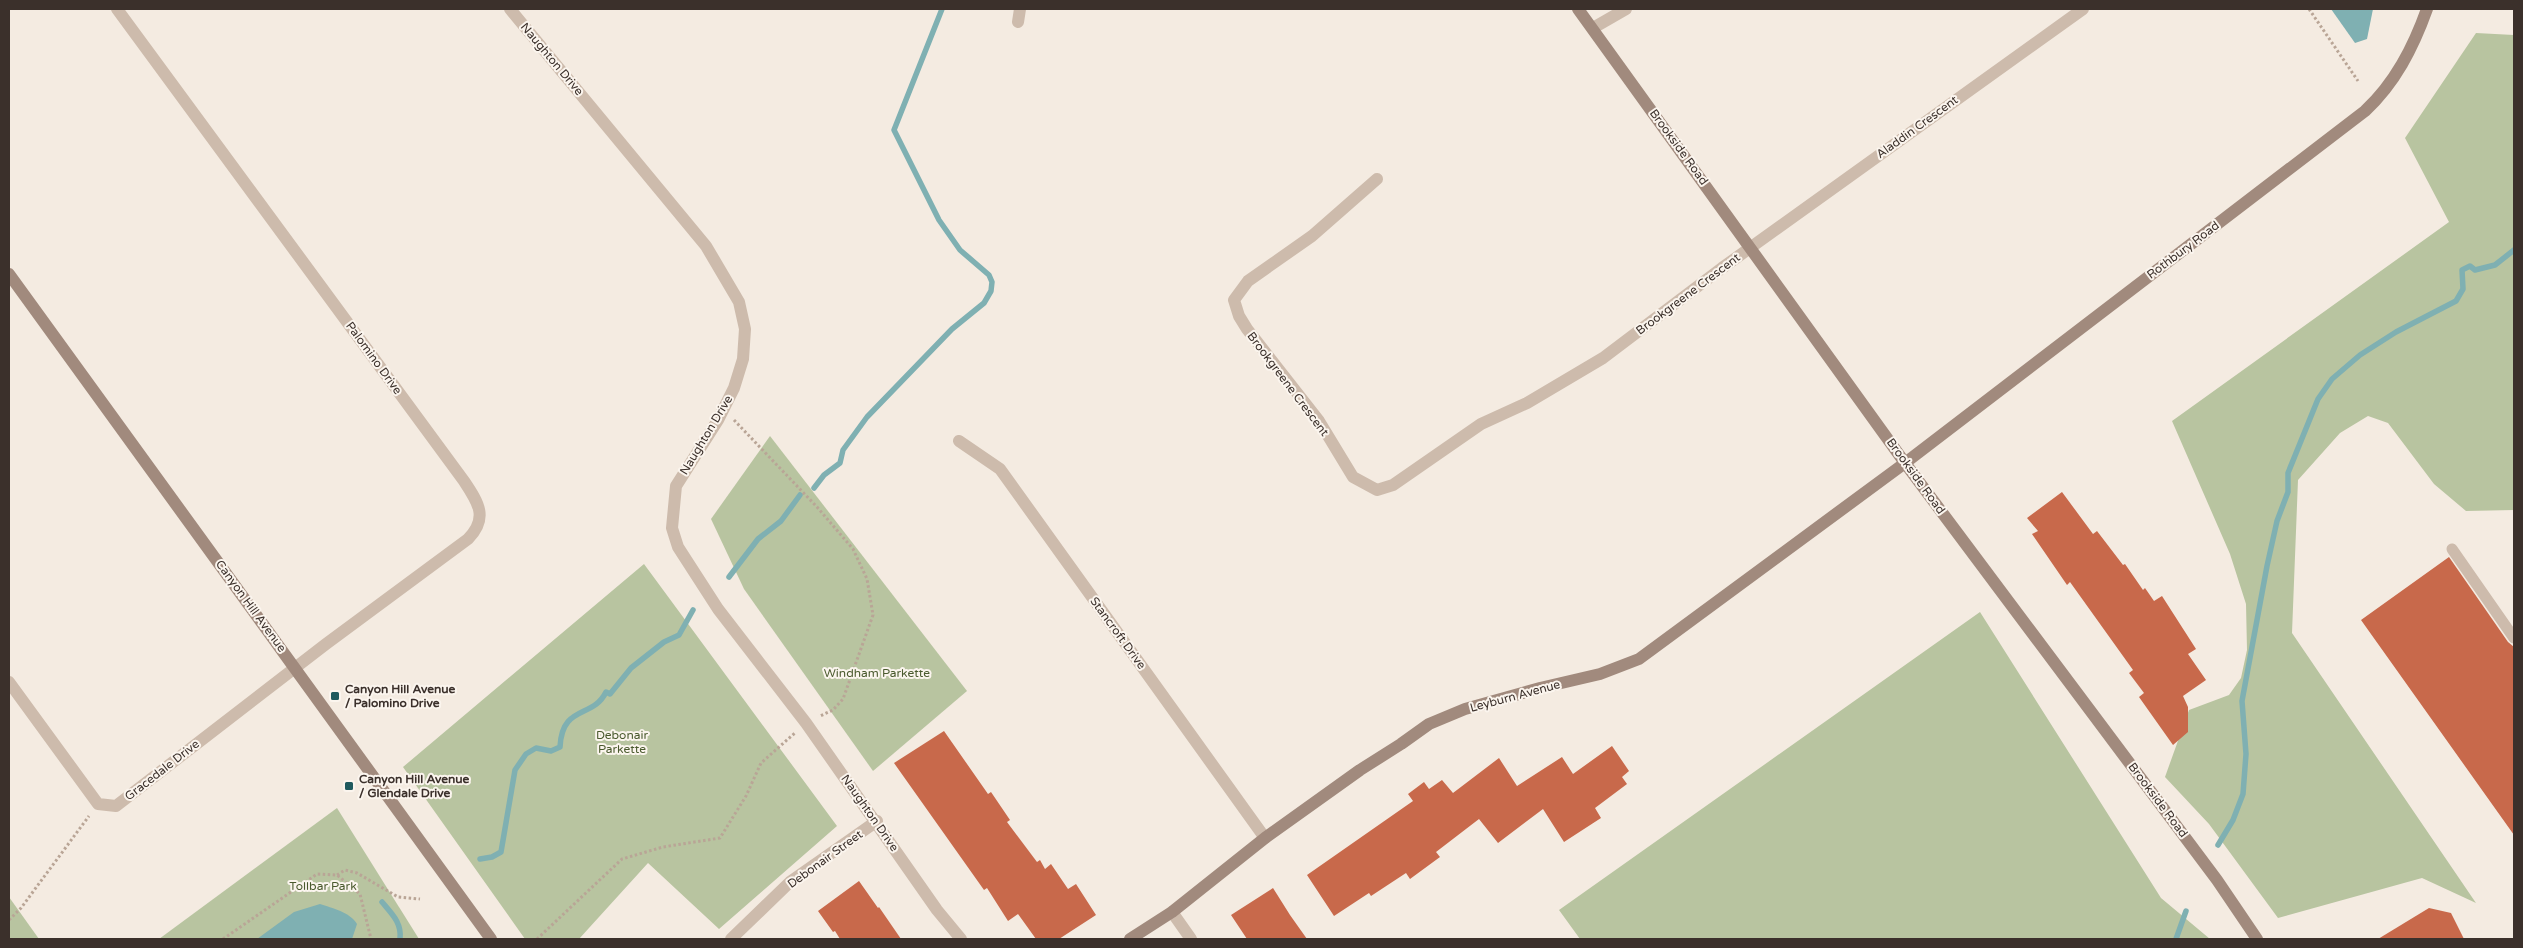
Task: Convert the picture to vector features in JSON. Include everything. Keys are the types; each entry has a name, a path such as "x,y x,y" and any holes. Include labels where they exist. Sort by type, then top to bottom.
{"street":[{"name":"Palomino Drive","path":"117,9 464,482 475,498 480,514 477,530 468,538 295,667"},
{"name":"Naughton Drive","path":"510,9 706,246 739,302 745,329 743,359 734,388 724,409 676,486 672,528 678,547 718,609 806,723 877,821 937,910 961,939"},
{"path":"1018,22 1020,9"},
{"name":"Brookside Road","path":"1578,9 1751,246 1905,463 2217,880 2258,939"},
{"path":"1592,28 1626,9"},
{"name":"Aladdin Crescent","path":"1751,246 2082,9"},
{"name":"Rothbury Road","path":"1905,463 2365,111 2384,91 2400,68 2413,45 2427,9"},
{"name":"Brookgreene Crescent","path":"1377,179 1312,236 1248,281 1234,300 1239,316 1247,329 1318,422 1353,477 1377,490 1393,484 1481,424 1527,403 1603,358 1751,246"},
{"name":"Canyon Hill Avenue","path":"9,274 491,939"},
{"name":"Stancroft Drive","path":"959,441 1000,469 1265,838"},
{"name":"Leyburn Avenue","path":"1130,939 1172,912 1265,838 1360,770 1429,724 1466,709 1540,688 1600,674 1639,659 1905,463"},
{"name":"Gracedale Drive","path":"98,804 116,806 295,667"},
{"path":"9,682 98,804"},
{"name":"Debonair Street","path":"731,939 790,882 877,821"},
{"path":"1172,912 1191,939"}],"lane":[{"path":"2452,549 2514,638"}],"path":[{"path":"2309,9 2358,81"},
{"path":"537,939 622,859 663,847 720,838 746,796 761,763 806,723 833,710 843,699 873,614 867,579 847,542 817,507 724,409"},
{"path":"9,920 21,908 98,804"},
{"path":"223,939 317,874 337,875 345,870 357,873 398,897 420,899"},
{"path":"337,875 360,894 371,939"}],"green space":[{"path":"2476,33 2514,35 2514,510 2466,511 2434,484 2388,423 2368,416 2340,433 2298,480 2292,633 2476,903 2422,878 2278,918 2209,824 2165,777 2189,710 2229,695 2241,678 2247,650 2246,604 2230,554 2172,421 2449,222 2405,138"},
{"name":"Windham Parkette","path":"770,436 967,691 873,771 744,589 711,519"},
{"name":"Debonair Parkette","path":"644,564 837,826 719,929 648,863 579,939 525,939 403,767"},
{"path":"1980,612 2161,898 2210,939 1580,939 1559,910"},
{"name":"Tollbar Park","path":"337,808 419,939 159,939"},
{"path":"9,897 39,939 9,939"}],"water":[{"path":"2331,9 2373,9 2367,39 2355,43"},
{"path":"320,904 340,911 354,920 357,924 352,939 257,939 294,912"}],"building":[{"path":"2062,492 2093,534 2097,531 2123,565 2125,564 2143,590 2145,588 2154,601 2162,596 2196,649 2188,654 2206,680 2183,696 2188,707 2188,732 2173,745 2139,697 2144,693 2129,673 2133,670 2070,582 2067,585 2032,534 2038,531 2027,518"},
{"path":"2449,557 2508,642 2514,647 2514,835 2361,620"},
{"path":"944,731 988,794 991,792 1010,820 1007,822 1037,862 1040,860 1045,869 1051,864 1068,889 1076,884 1096,915 1059,939 1036,939 1018,914 1008,921 987,888 984,890 894,763"},
{"path":"1612,746 1629,771 1622,777 1627,784 1595,808 1601,818 1564,842 1543,809 1498,843 1479,819 1436,852 1440,857 1410,879 1406,873 1371,896 1369,893 1334,916 1307,875 1413,801 1408,794 1424,782 1429,789 1442,780 1453,793 1499,758 1517,786 1562,757 1573,774"},
{"path":"859,881 901,939 840,939 835,931 833,932 818,911"},
{"path":"1273,888 1307,939 1247,939 1231,915"},
{"path":"2429,908 2451,913 2464,939 2378,939"}],"waterway":[{"path":"814,488 824,475 840,463 843,450 867,417 952,329 984,303 991,291 992,282 989,275 960,250 939,220 894,130 942,9"},
{"path":"2218,845 2233,820 2243,794 2246,754 2242,701 2277,521 2288,492 2288,473 2318,399 2332,379 2360,355 2396,332 2456,301 2463,289 2462,270 2470,266 2475,270 2495,265 2514,250"},
{"path":"729,577 758,539 781,521 800,495"},
{"path":"480,859 492,857 501,852 515,770 526,754 536,748 551,751 560,747 562,733 566,724 572,718 594,706 606,692 610,694 631,668 664,642 679,635 693,610"},
{"path":"382,902 398,923 400,939"},
{"path":"2176,939 2186,911"}],"place":[{"name":"Canyon Hill Avenue / Palomino Drive","path":"335,696"},
{"name":"Canyon Hill Avenue / Glendale Drive","path":"349,786"}]}
